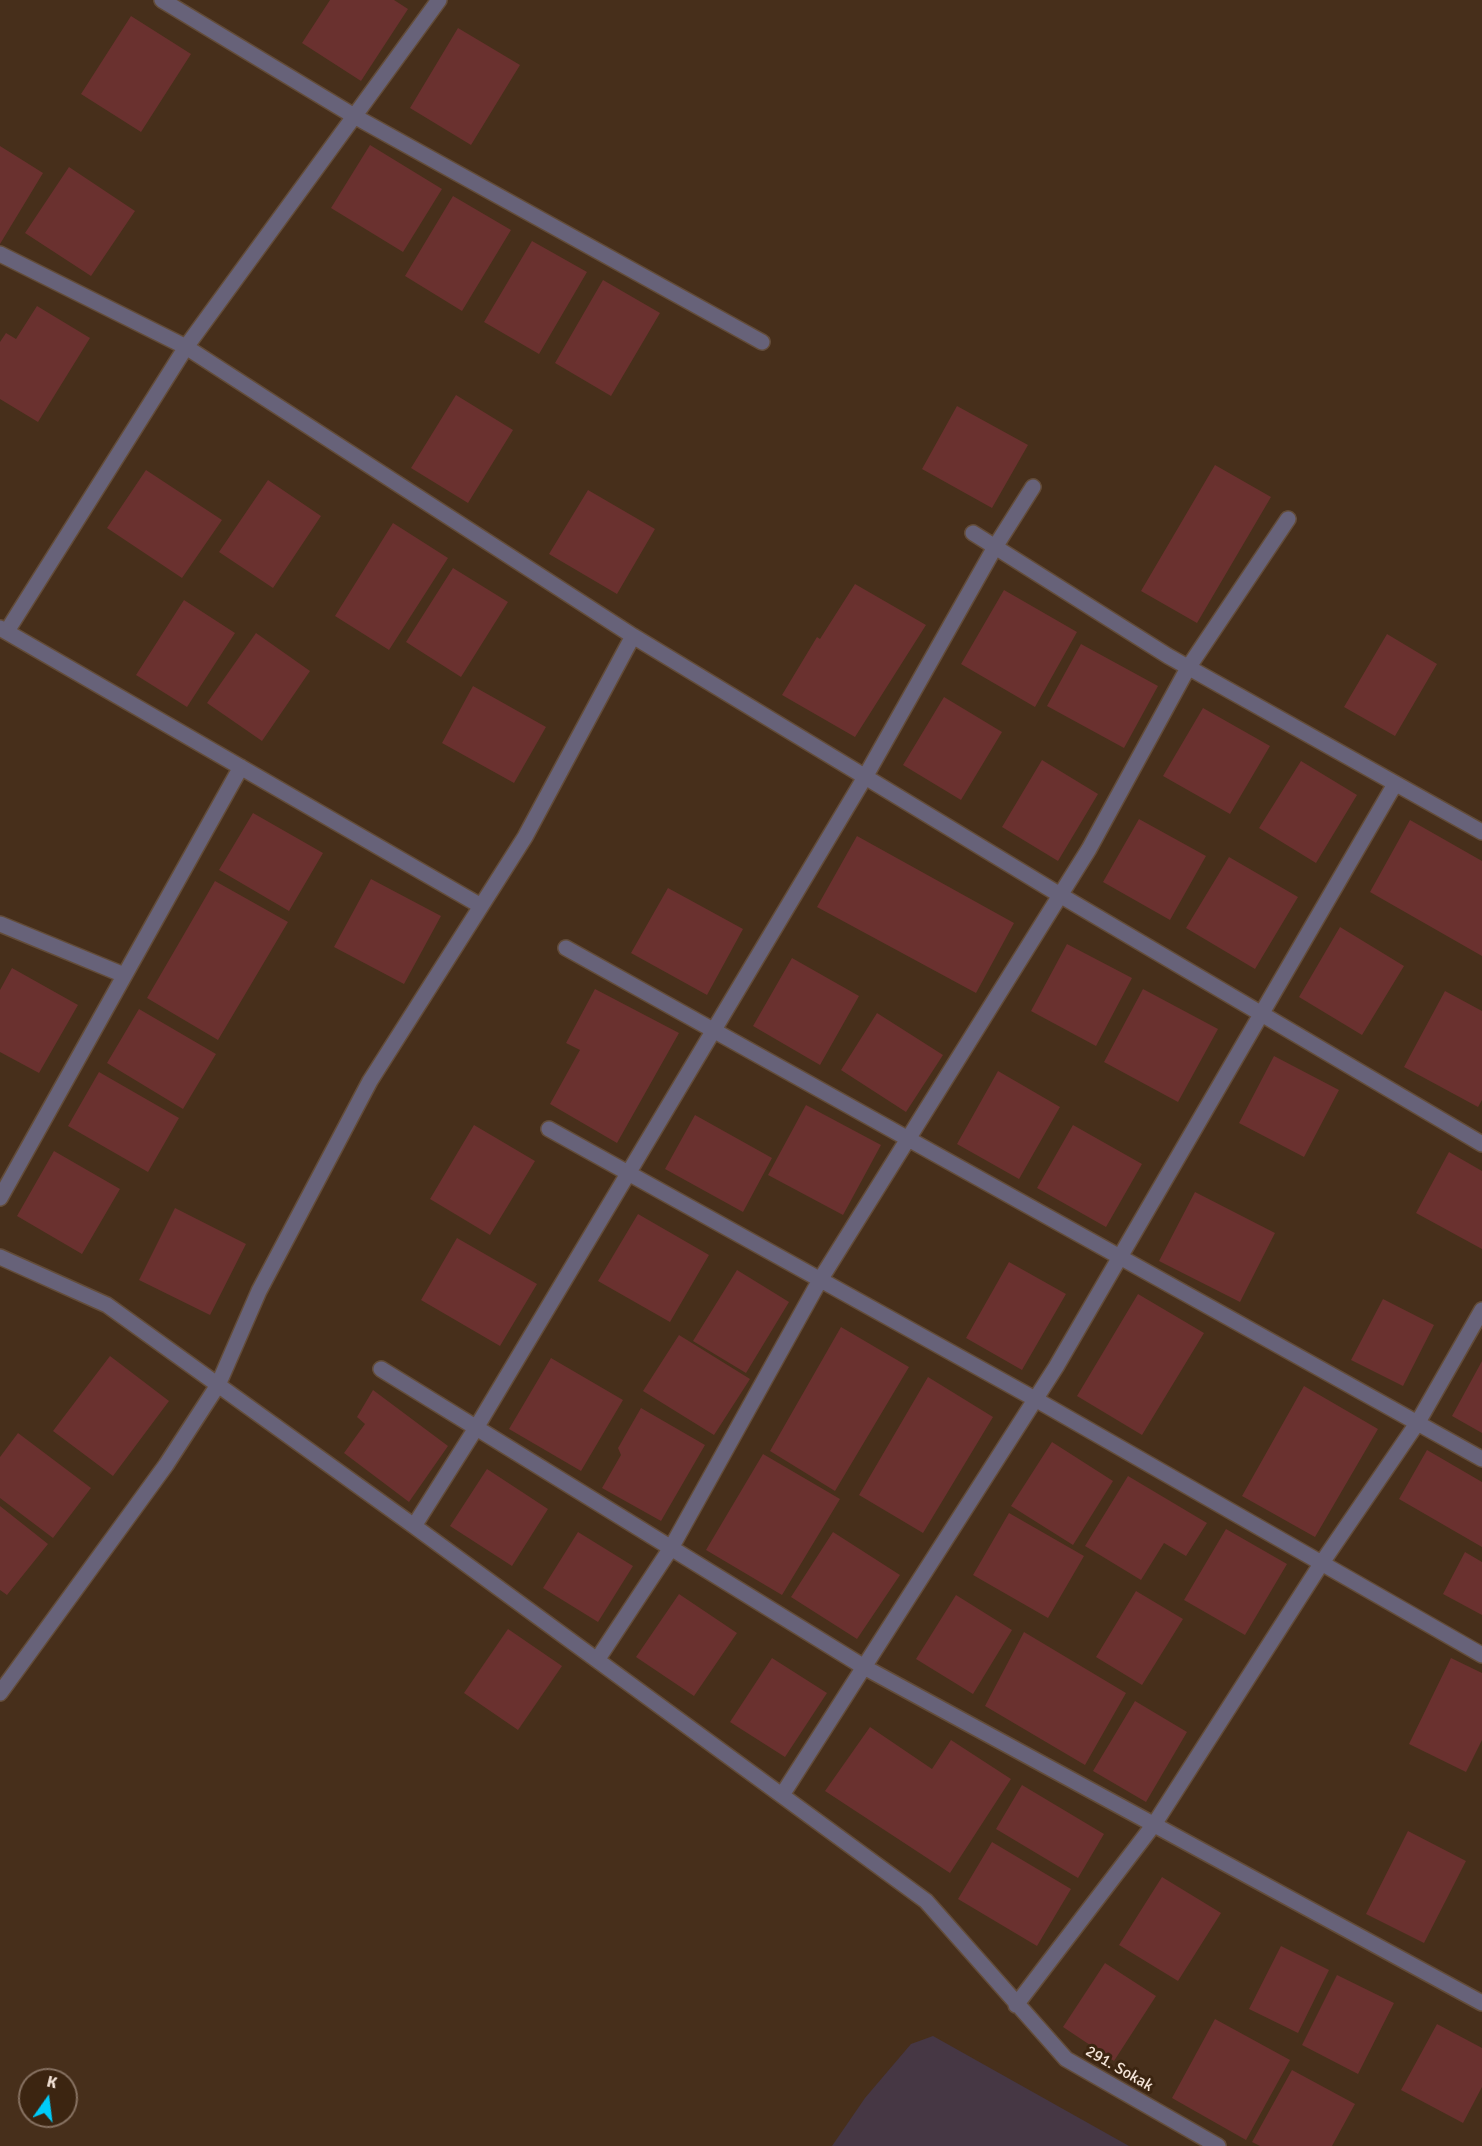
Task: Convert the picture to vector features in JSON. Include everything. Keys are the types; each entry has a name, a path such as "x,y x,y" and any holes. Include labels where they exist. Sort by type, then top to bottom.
{"street":[{"path":"162,0 354,117 762,342"},
{"path":"439,0 186,347 3,630 481,906"},
{"path":"0,254 186,347 633,636 1060,895 1482,1144"},
{"path":"414,1526 476,1428 865,777 995,547 1033,487"},
{"path":"597,1660 671,1548 820,1280 1089,849 1188,668 1288,519"},
{"path":"973,532 1188,668 1482,832"},
{"path":"0,1693 166,1465 218,1385 259,1292 370,1081 525,837 633,636"},
{"path":"0,1198 241,767"},
{"path":"782,1795 1035,1400 1395,783"},
{"path":"0,924 124,975"},
{"path":"566,948 907,1140 1418,1422 1482,1460"},
{"path":"549,1129 1035,1400 1482,1655"},
{"name":"291. Sokak","path":"0,1257 107,1305 414,1526 926,1900 1065,2059 1218,2146"},
{"path":"1016,2005 1155,1823 1321,1564 1418,1422 1482,1310"},
{"path":"381,1369 864,1667 1482,2002"}],"shaded area":[{"path":"933,2036 1129,2146 832,2146 865,2098 911,2044"}],"building":[{"path":"330,0 394,0 408,9 361,81 302,43"},
{"path":"131,16 191,54 141,132 81,94"},
{"path":"458,28 520,65 471,145 410,108"},
{"path":"370,145 442,189 403,252 331,208"},
{"path":"0,146 43,173 0,244"},
{"path":"69,167 135,211 91,276 25,233"},
{"path":"453,196 511,230 462,311 405,276"},
{"path":"532,241 587,272 539,354 484,322"},
{"path":"603,280 660,313 611,396 555,363"},
{"path":"37,306 90,338 38,422 0,399 0,342 6,333 16,339"},
{"path":"456,395 513,430 468,503 411,468"},
{"path":"957,406 1028,445 992,508 922,469"},
{"path":"1215,465 1271,497 1197,623 1141,591"},
{"path":"146,470 222,520 182,578 107,528"},
{"path":"268,480 321,516 273,588 219,552"},
{"path":"588,490 655,529 617,594 549,554"},
{"path":"393,523 448,558 389,650 335,616"},
{"path":"453,568 508,602 461,677 406,642"},
{"path":"855,584 926,625 855,737 782,695 817,637 820,639"},
{"path":"1004,590 1077,632 1035,707 961,664"},
{"path":"184,600 235,633 187,707 136,675"},
{"path":"256,633 310,671 262,741 207,703"},
{"path":"1387,634 1437,664 1395,736 1344,707"},
{"path":"1081,644 1158,686 1124,748 1047,706"},
{"path":"473,686 546,727 514,783 442,743"},
{"path":"944,697 1002,732 961,800 903,765"},
{"path":"1203,708 1270,746 1230,814 1163,776"},
{"path":"1042,760 1098,794 1058,861 1002,827"},
{"path":"1301,761 1357,795 1316,863 1259,828"},
{"path":"253,813 323,853 289,911 219,870"},
{"path":"1139,819 1206,856 1170,920 1103,882"},
{"path":"1410,820 1482,861 1482,956 1370,892"},
{"path":"857,836 1014,923 976,993 817,907"},
{"path":"1229,857 1298,897 1255,969 1186,928"},
{"path":"371,879 441,916 404,984 334,947"},
{"path":"215,881 288,922 218,1040 147,998"},
{"path":"668,888 743,929 707,995 631,953"},
{"path":"1340,927 1404,966 1362,1035 1299,997"},
{"path":"1067,944 1132,978 1096,1046 1031,1011"},
{"path":"792,958 859,996 820,1065 753,1026"},
{"path":"12,968 78,1005 39,1073 0,1052 0,990"},
{"path":"595,989 679,1033 617,1143 550,1104 580,1050 566,1043"},
{"path":"1143,989 1218,1029 1178,1102 1104,1062"},
{"path":"1445,991 1482,1011 1482,1100 1478,1107 1404,1067"},
{"path":"139,1009 216,1054 183,1109 107,1063"},
{"path":"877,1013 943,1055 906,1112 841,1070"},
{"path":"1274,1056 1339,1090 1304,1157 1239,1123"},
{"path":"998,1071 1060,1107 1019,1179 957,1144"},
{"path":"99,1072 179,1118 148,1172 68,1126"},
{"path":"806,1105 881,1145 843,1215 768,1175"},
{"path":"695,1115 772,1158 743,1212 665,1169"},
{"path":"474,1125 535,1161 490,1235 430,1199"},
{"path":"1073,1125 1142,1164 1106,1227 1037,1188"},
{"path":"54,1151 120,1189 82,1254 17,1216"},
{"path":"1449,1152 1482,1171 1482,1249 1416,1213"},
{"path":"1195,1192 1275,1233 1240,1302 1159,1261"},
{"path":"175,1208 246,1244 210,1315 139,1280"},
{"path":"638,1214 709,1255 670,1322 598,1281"},
{"path":"457,1238 537,1284 500,1346 421,1300"},
{"path":"1009,1262 1066,1294 1022,1370 966,1338"},
{"path":"737,1270 789,1302 746,1373 693,1341"},
{"path":"1138,1294 1204,1333 1142,1435 1077,1396"},
{"path":"1383,1299 1434,1325 1403,1386 1351,1360"},
{"path":"841,1327 909,1367 835,1491 770,1451"},
{"path":"679,1335 750,1379 714,1435 643,1391"},
{"path":"110,1356 169,1401 113,1476 53,1431"},
{"path":"551,1358 623,1400 581,1471 509,1429"},
{"path":"1482,1361 1482,1433 1452,1416"},
{"path":"928,1377 993,1417 923,1533 859,1495"},
{"path":"1304,1386 1378,1429 1315,1537 1242,1496"},
{"path":"373,1390 448,1446 409,1502 344,1453 365,1424 357,1417"},
{"path":"641,1408 705,1445 661,1521 602,1488 621,1455 618,1448"},
{"path":"18,1433 91,1488 53,1538 0,1498 0,1457"},
{"path":"1052,1442 1113,1481 1073,1545 1011,1506"},
{"path":"1427,1450 1482,1482 1482,1547 1399,1499"},
{"path":"763,1454 840,1499 782,1595 706,1550"},
{"path":"487,1469 548,1509 512,1566 450,1526"},
{"path":"1128,1476 1207,1523 1186,1556 1164,1543 1141,1580 1085,1546"},
{"path":"0,1506 48,1544 7,1595 0,1590"},
{"path":"1009,1513 1084,1556 1048,1618 973,1575"},
{"path":"1226,1529 1287,1564 1245,1635 1184,1600"},
{"path":"578,1532 633,1566 598,1622 543,1588"},
{"path":"833,1532 900,1575 857,1639 791,1597"},
{"path":"1465,1552 1482,1562 1482,1615 1443,1594"},
{"path":"1136,1591 1183,1619 1142,1685 1096,1657"},
{"path":"679,1594 737,1633 694,1696 636,1657"},
{"path":"956,1595 1012,1630 973,1694 916,1659"},
{"path":"508,1629 562,1666 518,1730 464,1693"},
{"path":"1024,1632 1126,1693 1085,1765 985,1706"},
{"path":"772,1658 827,1693 785,1757 730,1722"},
{"path":"1451,1658 1482,1673 1482,1740 1466,1772 1409,1744"},
{"path":"1135,1701 1187,1732 1146,1802 1093,1771"},
{"path":"870,1727 932,1769 951,1740 1011,1779 950,1873 825,1791"},
{"path":"1022,1785 1104,1834 1078,1878 996,1829"},
{"path":"1408,1831 1466,1861 1424,1943 1366,1914"},
{"path":"992,1842 1071,1889 1037,1946 958,1899"},
{"path":"1162,1877 1221,1913 1178,1981 1119,1945"},
{"path":"1281,1946 1329,1970 1298,2033 1249,2009"},
{"path":"1105,1963 1156,1996 1114,2061 1063,2027"},
{"path":"1337,1975 1394,2003 1358,2074 1302,2045"},
{"path":"1215,2019 1290,2060 1246,2140 1172,2098"},
{"path":"1437,2024 1482,2048 1482,2087 1463,2123 1401,2090"},
{"path":"1292,2070 1355,2104 1332,2146 1260,2146 1252,2142"}]}
